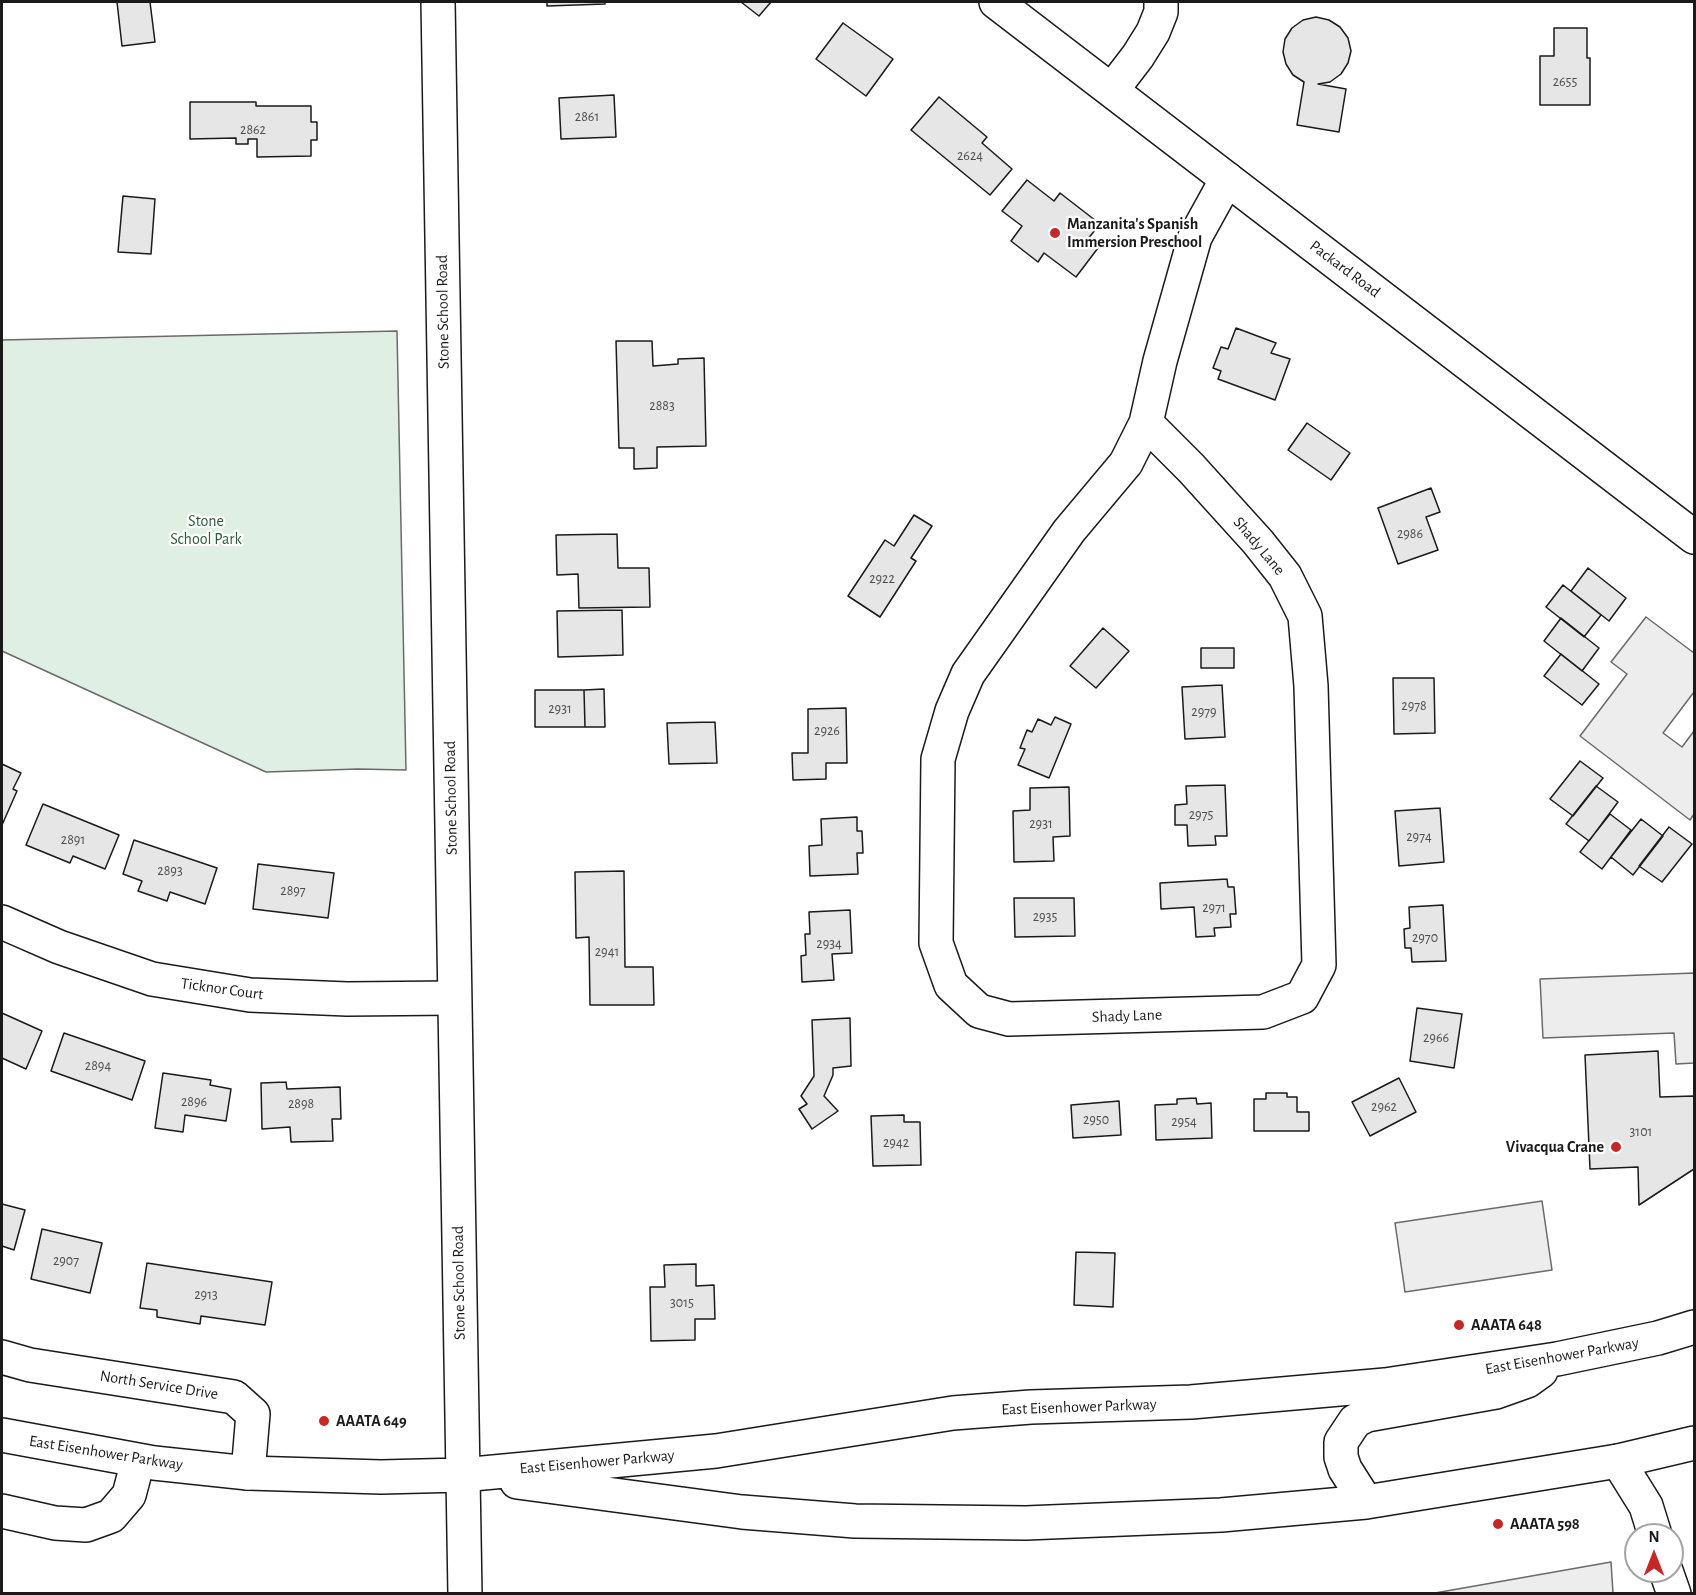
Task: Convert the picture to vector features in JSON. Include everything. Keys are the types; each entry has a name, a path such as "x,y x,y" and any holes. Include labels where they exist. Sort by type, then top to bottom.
{"main road":[{"name":"Stone School Road","path":"438,2 465,1593"},
{"name":"Packard Road","path":"996,2 1695,537"},
{"path":"1112,90 1153,32 1161,12 1161,2"},
{"name":"Shady Lane","path":"1146,423 1191,468 1258,542 1285,576 1305,616 1311,686 1319,965 1302,997 1263,1012 1009,1019 978,1011 951,986 936,943 938,759 952,711 968,674 1069,531 1126,463 1146,423 1160,361 1195,237 1227,179"},
{"name":"Ticknor Court","path":"2,922 59,947 152,979 250,995 347,999 454,998"},
{"name":"East Eisenhower Parkway","path":"2,1435 138,1461 249,1473 381,1477 462,1474 717,1451 952,1413 1031,1407 1191,1402 1385,1385 1557,1359 1695,1328"},
{"name":"North Service Drive","path":"2,1357 30,1365 234,1397 253,1413 249,1473"},
{"path":"1366,1502 1345,1469 1341,1457 1341,1442 1355,1421 1367,1415 1496,1392 1527,1381 1557,1359"},
{"name":"East Eisenhower Parkway","path":"462,1474 742,1512 855,1521 1026,1523 1221,1515 1366,1502 1618,1461 1695,1443"},
{"path":"2,1511 55,1523 86,1525 111,1516 129,1495 138,1461"},
{"path":"1618,1461 1646,1506 1651,1523"}],"green space":[{"name":"Stone School Park","path":"397,331 406,770 266,772 2,651 2,340"}],"shaded area":[{"path":"1646,617 1694,653 1694,692 1663,733 1682,747 1694,731 1694,814 1690,820 1580,736 1627,674 1611,662"},
{"path":"1694,973 1694,1063 1676,1064 1674,1033 1543,1038 1540,979"},
{"path":"1542,1201 1552,1270 1405,1292 1395,1223"},
{"path":"1611,1562 1613,1593 1435,1593"}],"building":[{"path":"117,2 150,2 155,42 122,46"},
{"path":"547,2 605,2 605,4 547,6"},
{"path":"741,2 771,2 759,16"},
{"path":"1316,17 1329,20 1340,27 1348,38 1351,51 1348,63 1341,74 1330,82 1318,84 1346,89 1339,132 1297,125 1304,82 1293,75 1286,64 1283,52 1285,39 1292,28 1303,20"},
{"path":"843,23 893,59 866,96 816,59"},
{"path":"1554,28 1587,28 1587,58 1590,58 1590,105 1540,105 1540,56 1554,56"},
{"path":"614,95 616,137 561,139 559,98"},
{"path":"939,97 987,137 982,143 1012,169 990,195 911,130"},
{"path":"190,102 256,102 256,106 311,106 311,122 317,122 317,140 311,140 311,156 257,157 257,139 248,139 248,144 236,144 236,138 190,139"},
{"name":"Manzanita's Spanish Immersion Preschool","path":"1027,180 1054,201 1060,193 1100,224 1087,240 1098,248 1076,277 1044,253 1038,262 1011,241 1022,226 1002,211"},
{"path":"123,196 155,199 151,254 118,252"},
{"path":"1236,328 1276,343 1271,353 1290,359 1275,400 1218,379 1221,371 1213,368 1221,347 1228,349"},
{"path":"616,341 652,341 653,366 678,364 678,359 704,358 706,446 657,447 657,468 634,469 634,448 619,448"},
{"path":"1307,423 1350,453 1331,480 1288,450"},
{"path":"1431,488 1440,512 1426,517 1438,550 1398,564 1378,508"},
{"path":"914,515 932,526 911,558 916,561 880,617 848,596 885,540 894,546"},
{"path":"617,534 618,568 649,568 650,607 579,608 578,574 557,575 556,535"},
{"path":"1588,568 1626,598 1609,621 1571,591"},
{"path":"1563,585 1601,615 1584,637 1546,607"},
{"path":"622,610 623,655 558,657 557,611"},
{"path":"1561,618 1599,648 1582,671 1544,641"},
{"path":"1103,628 1129,651 1096,688 1070,666"},
{"path":"1201,648 1234,648 1234,668 1201,668"},
{"path":"1561,654 1599,684 1582,705 1544,676"},
{"path":"1393,678 1434,678 1435,733 1394,734"},
{"path":"1222,685 1225,737 1185,739 1182,687"},
{"path":"604,689 605,727 585,727 584,690"},
{"path":"535,690 584,690 585,727 535,727"},
{"path":"846,708 847,763 826,763 826,779 793,780 792,753 808,753 808,709"},
{"path":"1055,717 1071,724 1049,778 1018,765 1025,749 1020,748 1027,730 1032,732 1038,719 1051,725"},
{"path":"715,722 717,763 669,764 667,723"},
{"path":"1580,761 1603,778 1573,816 1550,799"},
{"path":"2,764 21,773 13,789 17,791 2,825"},
{"path":"1225,785 1227,836 1215,836 1216,845 1188,846 1187,825 1175,825 1175,805 1187,804 1186,786"},
{"path":"1596,786 1618,802 1589,841 1566,824"},
{"path":"1069,787 1070,836 1053,837 1054,861 1014,862 1013,811 1030,810 1030,788"},
{"path":"43,804 119,835 105,869 73,856 70,863 26,845"},
{"path":"1440,808 1444,862 1399,866 1395,811"},
{"path":"1610,814 1631,830 1602,869 1580,852"},
{"path":"857,817 857,831 862,831 863,853 857,853 858,874 810,876 809,846 822,845 821,819"},
{"path":"1641,819 1663,836 1633,875 1611,857"},
{"path":"1669,827 1692,844 1662,882 1639,866"},
{"path":"134,840 217,868 205,904 170,892 167,901 138,891 142,881 123,874"},
{"path":"258,864 334,873 328,918 253,909"},
{"path":"624,871 625,967 653,967 654,1005 590,1005 589,937 576,938 575,872"},
{"path":"1227,879 1228,887 1234,887 1236,914 1230,914 1231,927 1214,928 1215,936 1196,937 1194,907 1161,909 1160,883"},
{"path":"1014,898 1074,898 1075,936 1015,937"},
{"path":"1443,905 1446,961 1412,962 1411,948 1405,948 1404,929 1410,928 1409,907"},
{"path":"850,910 852,953 832,954 834,980 802,982 801,956 806,955 805,934 810,934 809,912"},
{"path":"1417,1008 1462,1014 1454,1068 1410,1061"},
{"path":"2,1013 42,1031 26,1069 2,1058"},
{"path":"850,1018 851,1066 833,1068 833,1075 824,1096 838,1111 812,1129 799,1109 807,1104 801,1096 814,1076 812,1020"},
{"path":"64,1033 145,1061 132,1100 51,1071"},
{"path":"1658,1051 1660,1097 1694,1096 1694,1169 1639,1205 1638,1167 1590,1169 1585,1055"},
{"path":"163,1073 211,1080 210,1085 231,1089 226,1121 185,1115 183,1132 155,1128"},
{"path":"1399,1078 1416,1112 1370,1136 1352,1102"},
{"path":"286,1082 287,1089 340,1087 341,1119 332,1119 333,1141 291,1142 290,1127 262,1129 261,1083"},
{"path":"1266,1093 1287,1093 1287,1097 1297,1097 1297,1112 1309,1112 1309,1131 1254,1131 1254,1099 1266,1099"},
{"path":"1196,1098 1197,1104 1211,1103 1212,1138 1156,1140 1155,1105 1177,1104 1177,1099"},
{"path":"1119,1101 1121,1135 1073,1138 1071,1105"},
{"path":"904,1115 904,1122 920,1122 921,1165 873,1166 871,1116"},
{"path":"2,1204 25,1210 14,1250 2,1246"},
{"path":"42,1229 102,1243 90,1293 31,1279"},
{"path":"1076,1252 1115,1253 1113,1307 1074,1305"},
{"path":"147,1263 272,1282 265,1325 201,1316 200,1324 157,1317 157,1310 140,1308"},
{"path":"696,1264 696,1286 714,1285 715,1319 695,1319 695,1340 651,1341 650,1287 665,1287 664,1265"}],"place":[{"name":"Manzanita's Spanish Immersion Preschool","path":"1055,233"},
{"name":"Vivacqua Crane","path":"1616,1147"},
{"name":"AAATA 648","path":"1459,1325"},
{"name":"AAATA 649","path":"324,1421"},
{"name":"AAATA 598","path":"1498,1524"}]}
